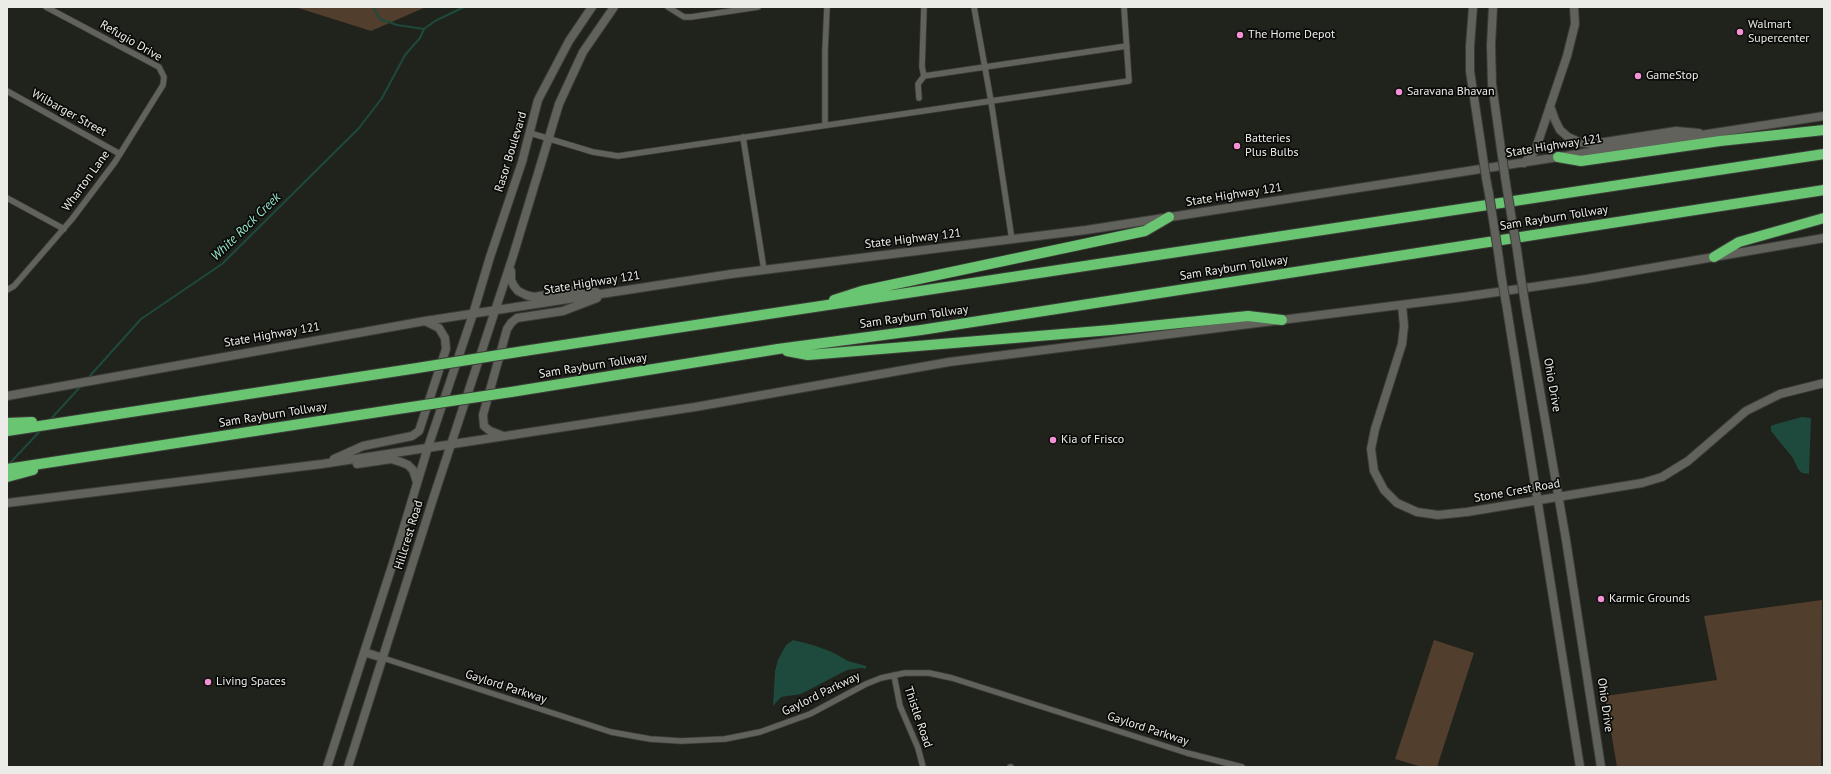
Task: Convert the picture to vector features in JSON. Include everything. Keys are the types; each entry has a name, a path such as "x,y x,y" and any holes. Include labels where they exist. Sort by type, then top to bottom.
{"highway":[{"path":"1558,157 1581,161 1720,140 1824,130"},
{"name":"Sam Rayburn Tollway","path":"7,431 1824,154"},
{"name":"Sam Rayburn Tollway","path":"7,469 511,392 778,349 921,330 1824,190"},
{"path":"802,310 862,291 1144,231 1169,217"},
{"path":"1714,257 1739,242 1824,218"},
{"path":"778,349 808,355 1111,330 1248,316 1282,320"},
{"path":"7,423 60,423"},
{"path":"7,477 69,459"}],"main road":[{"name":"Rasor Boulevard","path":"473,314 490,257 522,162 538,100 569,41 592,7"},
{"path":"495,311 559,104 583,52 614,7"},
{"path":"1473,7 1470,71 1580,767"},
{"name":"Ohio Drive","path":"1493,7 1491,45 1492,84 1500,142 1526,310 1559,496 1601,767"},
{"path":"1523,163 1535,151 1573,38 1575,24 1574,7"},
{"path":"1550,106 1560,130 1568,137 1579,142 1592,144 1676,131 1713,134"},
{"name":"State Highway 121","path":"7,396 153,368 425,321 611,292 764,270 1012,240 1824,116"},
{"path":"7,503 322,464 695,407 949,362 1402,305 1587,279 1824,238"},
{"path":"512,259 511,280 518,291 526,295 534,297 575,290 611,292"},
{"path":"505,437 490,431 484,426 483,415 507,329 511,323 517,318 563,311 611,292"},
{"name":"Stone Crest Road","path":"1402,305 1404,326 1402,344 1375,429 1371,449 1374,472 1384,490 1397,503 1417,512 1438,515 1467,512 1642,483 1662,477 1688,461 1746,411 1780,394 1824,383"},
{"name":"Hillcrest Road","path":"348,767 450,445 495,311"},
{"name":"Hillcrest Road","path":"327,767 428,447 473,314"},
{"path":"322,464 362,446 400,440 412,436 419,431 446,348 445,338 439,328 425,321"},
{"path":"322,464 354,464 391,459 408,465 413,470 417,483"},
{"path":"364,652 383,658"}],"street":[{"name":"Refugio Drive","path":"46,7 159,67 162,73"},
{"path":"668,7 684,17 758,7"},
{"path":"825,125 827,7"},
{"path":"924,7 922,67 924,76"},
{"path":"974,7 986,68 1012,240"},
{"path":"530,133 593,152 618,156 1129,81 1124,7"},
{"path":"919,98 918,84 924,76 1127,46"},
{"name":"Wharton Lane","path":"7,290 14,286 64,229 120,154 163,85 162,73"},
{"name":"Wilbarger Street","path":"7,92 120,154"},
{"path":"743,137 764,270"},
{"path":"7,198 64,229"},
{"name":"Gaylord Parkway","path":"383,658 611,732 650,739 681,741 725,739 777,727 810,714 869,683 894,675 921,672 944,676 1187,753 1242,767"},
{"name":"Thistle Road","path":"894,675 900,706 918,748 923,767"}],"shaded area":[{"path":"295,7 426,7 371,31"},
{"path":"1802,417 1811,418 1809,474 1802,473 1798,469 1793,458 1771,431 1771,426"},
{"path":"1822,600 1821,767 1617,767 1605,696 1717,680 1704,616"},
{"path":"793,640 832,652 848,661 866,666 866,669 861,668 847,670 801,694 781,697 773,706 775,671 778,660 786,645"},
{"path":"1434,640 1474,653 1437,767 1422,767 1395,759"}],"waterway":[{"path":"373,7 380,19 397,25 424,29"},
{"name":"White Rock Creek","path":"88,378 141,319 222,264 359,128 382,98 405,55 420,38 424,29 435,21 464,7"},
{"name":"White Rock Creek","path":"49,421 81,386"},
{"name":"White Rock Creek","path":"8,465 42,429"}],"place":[{"name":"Walmart Supercenter","path":"1740,32"},
{"name":"The Home Depot","path":"1240,35"},
{"name":"GameStop","path":"1638,76"},
{"name":"Saravana Bhavan","path":"1399,92"},
{"name":"Batteries Plus Bulbs","path":"1237,146"},
{"name":"Kia of Frisco","path":"1053,440"},
{"name":"Karmic Grounds","path":"1601,599"},
{"name":"Living Spaces","path":"208,682"}]}
